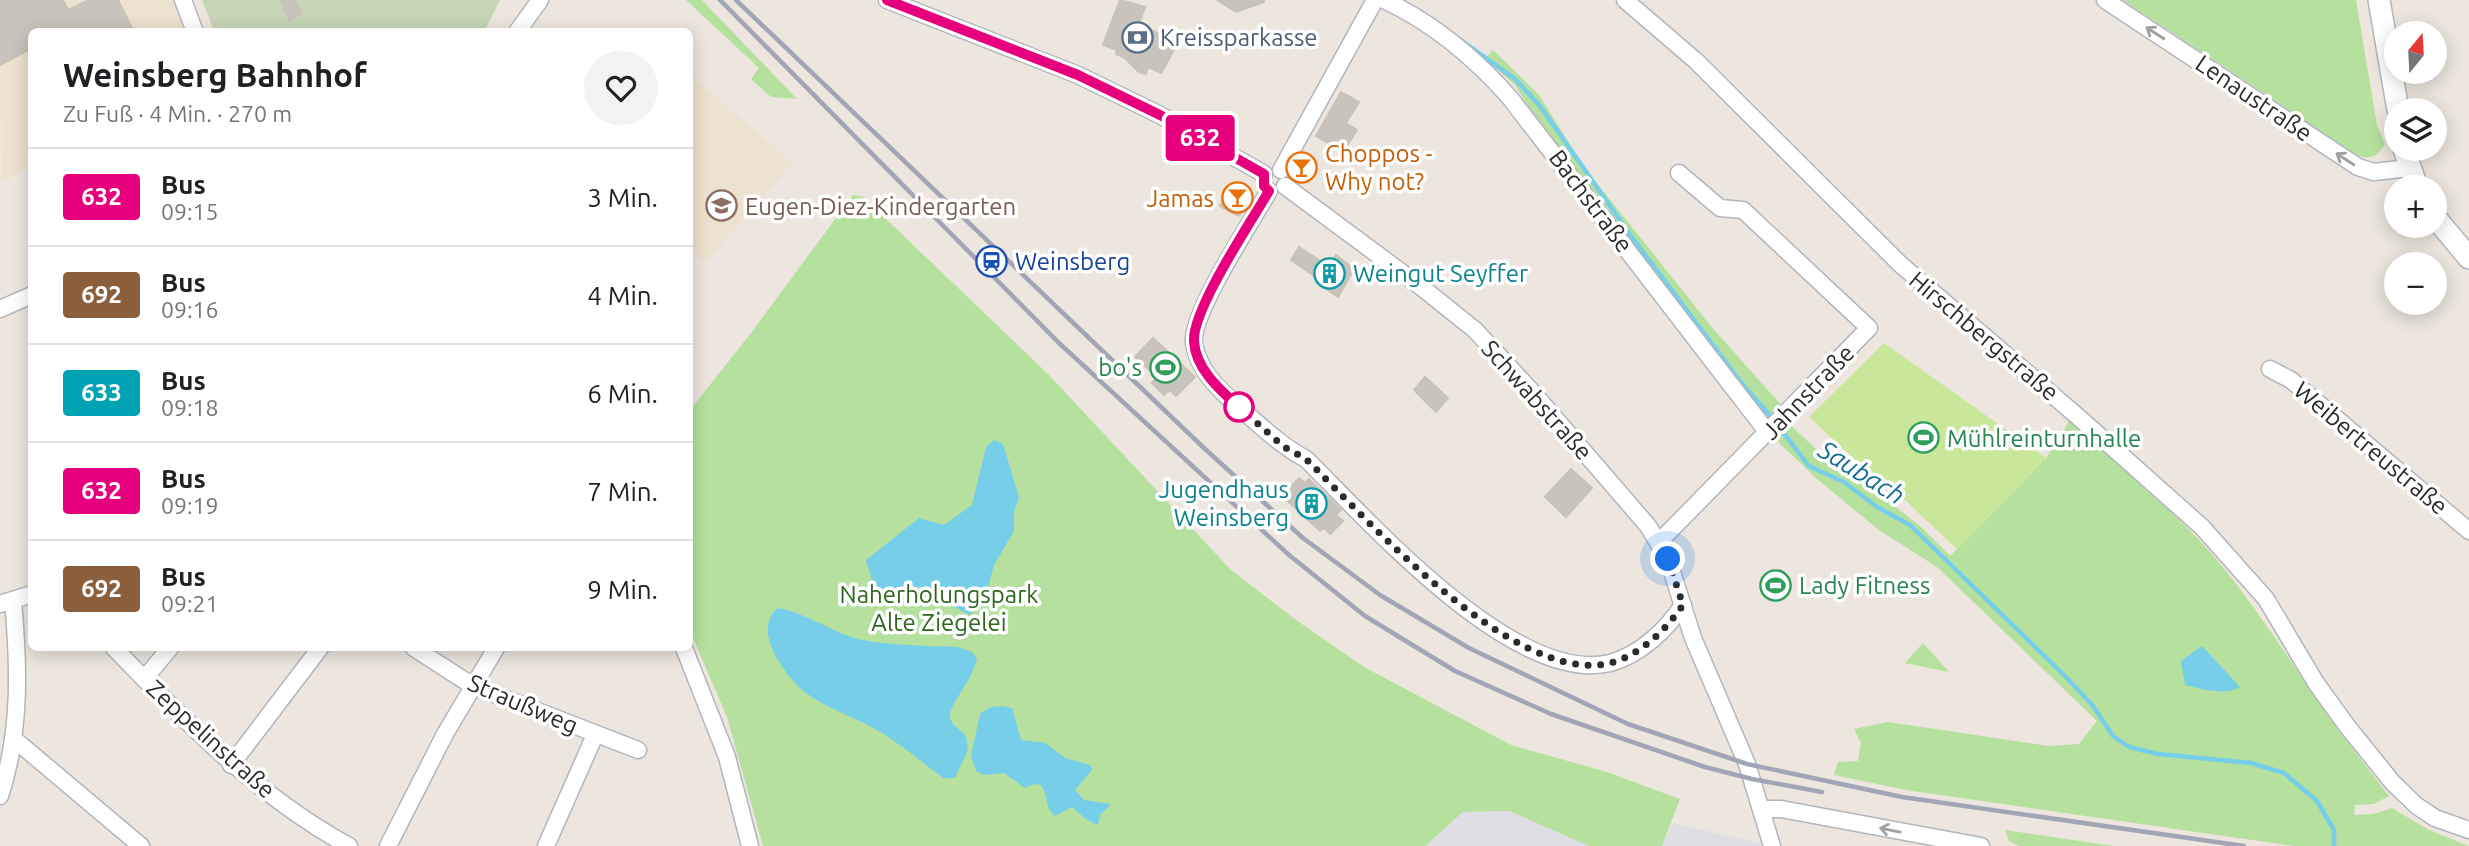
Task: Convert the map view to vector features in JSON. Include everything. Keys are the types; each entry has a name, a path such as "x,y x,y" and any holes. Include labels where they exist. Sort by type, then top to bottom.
{"street":[{"path":"183,0 194,28"},
{"path":"520,28 540,0"},
{"path":"887,0 1078,75 1160,115 1264,174"},
{"path":"1281,170 1375,0"},
{"name":"Bachstraße","path":"1384,0 1477,62 1510,98 1775,427"},
{"name":"Hirschbergstraße","path":"1625,0 1696,61 1900,264 2202,527 2266,599 2316,683 2393,783 2426,812 2469,830"},
{"name":"Lenaustraße","path":"2105,0 2358,167 2374,172 2410,168"},
{"path":"2379,0 2396,98"},
{"path":"1264,174 1269,170 1281,170"},
{"path":"1264,174 1264,186 1275,192 1285,186 1287,180 1281,170"},
{"name":"Jahnstraße","path":"1658,542 1775,427 1869,328 1743,210 1720,208 1679,173"},
{"name":"Schwabstraße","path":"1285,186 1420,286 1479,334 1648,526 1668,559 1693,638 1711,676 1763,809 1772,846"},
{"path":"1269,191 1205,303 1193,340 1206,373 1223,393 1284,447 1306,459 1426,577 1463,608 1499,632 1540,653 1570,662 1597,664 1624,657 1654,639 1683,605"},
{"path":"2447,232 2469,258"},
{"path":"0,309 28,297"},
{"name":"Weibertreustraße","path":"2270,369 2301,388 2469,531"},
{"path":"0,796 14,739 18,661 7,602 28,595"},
{"path":"1654,639 1693,638"},
{"name":"Zeppelinstraße","path":"117,651 231,765 307,823 349,846"},
{"path":"144,679 167,651"},
{"path":"231,765 318,651"},
{"name":"Straußweg","path":"419,651 473,686 638,750"},
{"path":"388,846 445,734 494,651"},
{"path":"685,651 727,757 750,846"},
{"path":"546,846 595,735"},
{"path":"14,739 141,846"},
{"path":"1763,809 1781,809 1981,846"}],"shaded area":[{"path":"0,0 179,0 190,28 28,28 28,169 2,182"},
{"name":"Eugen-Diez-Kindergarten","path":"693,78 793,163 705,263 693,252"},
{"path":"1509,811 1589,846 1425,846 1463,812"},
{"path":"1673,823 1762,844 1762,846 1662,846"}],"green space":[{"path":"202,0 500,0 486,28 213,28"},
{"path":"686,0 702,0 797,99 771,97 751,79 759,68"},
{"path":"2123,0 2356,0 2377,125 2384,142 2384,145 2374,156 2358,156"},
{"path":"1493,50 1539,95 1584,167 1710,325 1782,406 1766,420 1537,121 1515,85 1485,59"},
{"name":"Naherholungspark Alte Ziegelei","path":"853,195 863,197 1049,375 1231,570 1364,667 1511,745 1607,772 1680,799 1662,846 1589,846 1509,811 1463,812 1425,846 763,846 727,717 693,638 693,406"},
{"name":"Mühlreinturnhalle","path":"1884,343 2046,458 1957,549 1891,487 1863,467 1809,417"},
{"path":"2071,418 2145,483 2142,487 2194,534 2216,559 2389,796 2374,804 2355,805 2354,815 2373,814 2392,808 2429,830 2469,846 2294,846 1906,790 1834,775 1838,762 1858,761 1861,743 1854,729 1888,722 2049,746 2079,744 2097,721 1937,567 1879,530 1816,478 1776,440 1790,425 1840,471 1887,500 1921,527 1950,556 2046,458"},
{"path":"1923,643 1949,672 1905,663"},
{"path":"2005,830 2114,846 2019,846 2009,841"}],"water":[{"path":"994,440 1003,444 1019,497 1014,512 1014,531 994,565 985,598 970,615 946,603 948,592 919,587 876,595 866,560 919,518 944,525 972,505 986,447"},
{"path":"778,608 854,638 904,645 957,647 972,652 977,659 949,715 952,723 966,736 968,750 955,778 943,778 882,733 824,704 798,686 781,665 769,640 770,617"},
{"path":"2202,646 2240,687 2220,691 2185,685 2181,661"},
{"path":"991,707 1012,708 1021,740 1045,743 1065,758 1090,765 1092,770 1075,790 1084,800 1111,804 1100,815 1098,825 1087,820 1072,807 1055,816 1049,809 1041,785 1025,788 1004,773 985,775 976,771 971,756 980,714"}],"building":[{"path":"0,0 63,0 68,10 89,0 118,0 132,28 28,28 28,50 0,65"},
{"path":"280,0 295,0 302,13 290,20"},
{"name":"Kreissparkasse","path":"1120,0 1145,7 1139,24 1178,43 1161,73 1148,67 1146,74 1139,72 1125,58 1116,54 1117,50 1103,45"},
{"path":"1217,0 1264,0 1264,2 1236,12"},
{"path":"1341,92 1359,102 1346,123 1357,130 1343,152 1316,136"},
{"name":"Jamas","path":"1233,184 1251,195 1239,216 1220,206"},
{"name":"Weingut Seyffer","path":"1299,247 1328,266 1336,255 1354,269 1338,297 1321,285 1323,282 1291,260"},
{"name":"bo's","path":"1153,338 1195,377 1176,396 1170,390 1164,395 1152,383 1157,377 1135,357"},
{"path":"1425,377 1448,398 1436,412 1414,390"},
{"path":"1571,469 1592,488 1566,517 1545,497"},
{"name":"Jugendhaus Weinsberg","path":"1299,478 1305,483 1309,479 1341,510 1336,515 1343,521 1330,534 1324,528 1320,531 1282,496"}],"waterway":[{"name":"Saubach","path":"1458,38 1515,79 1540,106 1631,236 1743,385 1774,420"},
{"name":"Saubach","path":"1779,427 1809,466 1844,482 1877,507 1910,525 2065,676 2093,706 2113,736 2129,747 2158,754 2251,763 2284,773 2317,801 2334,830 2334,846"}],"railway":[{"path":"720,0 1059,343 1289,555 1365,616 1455,671 1551,714 1705,767 1822,792"},
{"path":"736,0 1205,449 1303,538 1380,595 1469,648 1628,724 1747,764 1902,797 2244,846"}],"bus line":[{"name":"632","path":"887,0 1078,75 1160,115 1264,174 1264,186 1269,191 1205,303 1193,340 1206,373 1239,407"}],"place":[{"name":"Kreissparkasse","path":"1137,37"},
{"name":"Choppos - Why not?","path":"1302,167"},
{"name":"Jamas","path":"1237,198"},
{"name":"Eugen-Diez-Kindergarten","path":"722,206"},
{"name":"Weinsberg","path":"992,261"},
{"name":"Weingut Seyffer","path":"1330,273"},
{"name":"bo's","path":"1165,367"},
{"name":"Mühlreinturnhalle","path":"1924,438"},
{"name":"Jugendhaus Weinsberg","path":"1312,503"},
{"name":"Lady Fitness","path":"1776,585"}],"route":[{"path":"1239,407 1284,447 1306,459 1426,577 1463,608 1499,632 1540,653 1570,662 1610,663 1654,639 1683,605 1668,559"}]}
